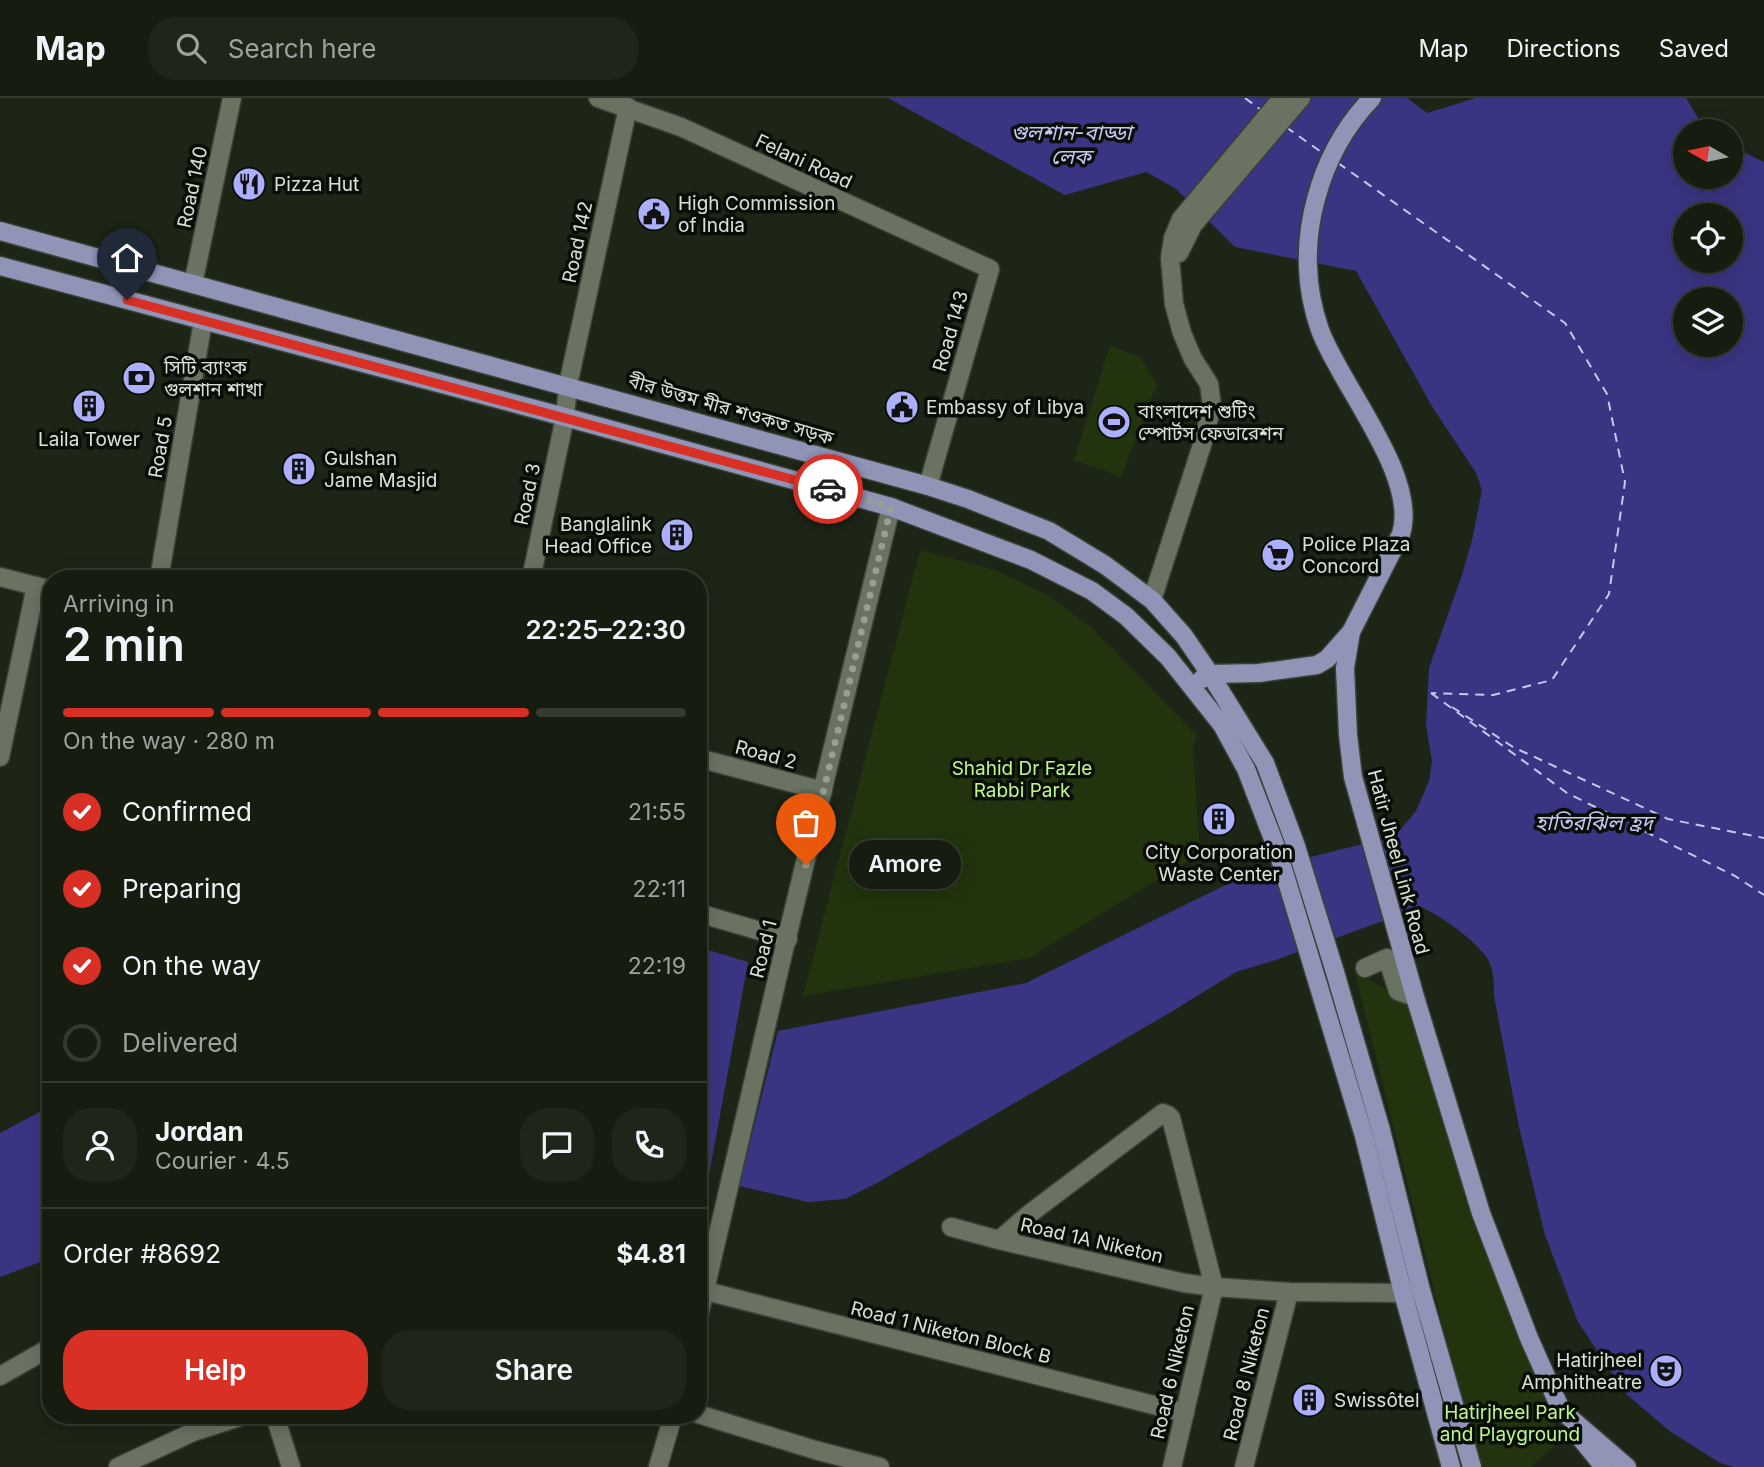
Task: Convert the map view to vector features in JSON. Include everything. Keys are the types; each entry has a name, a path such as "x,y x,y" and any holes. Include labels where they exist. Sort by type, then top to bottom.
{"main road":[{"name":"Hatir Jheel Link Road","path":"1373,98 1350,124 1326,167 1310,228 1307,275 1320,331 1381,447 1405,508 1405,522 1401,534 1351,632 1345,668 1353,777 1415,997 1481,1213 1529,1338 1561,1409 1589,1451 1604,1467"},
{"name":"বীর উত্তম মীর শওকত সড়ক","path":"0,231 928,486 1048,531 1105,565 1152,600 1184,636 1265,763 1296,846 1381,1130 1412,1292"},
{"path":"0,266 891,507 1031,560 1092,591 1126,616 1168,657 1192,686 1222,726 1247,769 1278,852 1412,1292 1472,1467"},
{"path":"1192,686 1210,674 1259,673 1317,665 1327,659 1351,632"},
{"path":"1412,1292 1451,1467"},
{"name":"Hatir Jheel Link Road","path":"1561,1409 1627,1467"}],"street":[{"name":"Road 140","path":"193,284 232,98"},
{"name":"Felani Road","path":"598,98 681,127 990,269"},
{"path":"1187,222 1282,98"},
{"path":"1152,600 1212,406 1209,384 1182,333 1174,304 1170,258 1173,238 1301,98"},
{"name":"Road 142","path":"565,417 568,385 628,107"},
{"name":"Road 143","path":"928,486 990,269"},
{"name":"Road 5","path":"161,570 203,321"},
{"name":"Road 3","path":"533,570 565,417"},
{"name":"Road 1","path":"707,1270 891,507"},
{"path":"0,577 42,588"},
{"path":"0,757 42,592"},
{"name":"Road 2","path":"707,760 823,791"},
{"path":"707,916 788,939"},
{"path":"1365,968 1387,958 1398,991 1415,997"},
{"name":"Road 1A Niketon","path":"999,1240 1028,1215 1163,1114 1168,1115 1171,1118 1214,1287"},
{"path":"951,1227 999,1240"},
{"name":"Road 1A Niketon","path":"999,1240 1185,1283 1214,1287 1289,1292 1412,1292"},
{"name":"Road 6 Niketon","path":"1172,1467 1214,1287"},
{"name":"Road 1 Niketon Block B","path":"707,1291 1185,1413"},
{"name":"Road 8 Niketon","path":"1244,1467 1289,1292"},
{"path":"0,1376 42,1352"},
{"path":"707,1417 880,1467"},
{"path":"118,1467 192,1432 218,1424"},
{"path":"278,1424 291,1467"},
{"path":"658,1467 671,1424"}],"green space":[{"name":"বাংলাদেশ শুটিং স্পোর্টস ফেডারেশন","path":"1110,345 1140,357 1157,384 1121,477 1074,460"},
{"name":"Shahid Dr Fazle Rabbi Park","path":"920,550 995,570 1049,596 1092,628 1197,735 1193,747 1200,854 1029,958 803,996"},
{"name":"Hatirjheel Park and Playground","path":"1355,973 1406,999 1560,1440 1531,1467 1478,1467"}],"water":[{"name":"হাতিরঝিল হ্রদ","path":"888,98 1407,98 1427,113 1476,98 1686,98 1699,119 1673,119 1673,189 1743,189 1743,152 1764,162 1764,1467 1734,1467 1720,1463 1671,1432 1626,1394 1578,1322 1545,1235 1519,1127 1491,967 1487,958 1466,936 1421,907 1236,972 877,1183 845,1199 808,1202 739,1186 778,1031 1026,983 1254,871 1395,836 1416,811 1429,781 1432,761 1426,725 1429,668 1472,540 1482,490 1476,473 1433,408 1356,271 1235,247 1175,188 1146,172 1065,195"},
{"path":"707,950 748,962 707,1186"},
{"path":"42,1111 42,1261 0,1277 0,1133"}],"ferry route":[{"path":"1245,98 1261,110"},
{"path":"1286,127 1324,154"},
{"path":"1338,163 1565,323 1607,394 1625,482 1609,594 1552,680 1493,695 1431,693"},
{"path":"1431,693 1567,793 1735,876 1764,895"},
{"path":"1452,707 1513,747 1668,819 1764,838"}],"way so far":[{"path":"806,865 891,507 828,489"}],"place":[{"name":"Pizza Hut","path":"249,184"},
{"name":"High Commission of India","path":"654,214"},
{"name":"সিটি ব্যাংক গুলশান শাখা","path":"139,378"},
{"name":"Laila Tower","path":"89,406"},
{"name":"Embassy of Libya","path":"902,407"},
{"name":"বাংলাদেশ শুটিং স্পোর্টস ফেডারেশন","path":"1114,422"},
{"name":"Gulshan Jame Masjid","path":"299,469"},
{"name":"Banglalink Head Office","path":"677,535"},
{"name":"Police Plaza Concord","path":"1278,555"},
{"name":"City Corporation Waste Center","path":"1219,819"},
{"name":"Amore","path":"806,865"},
{"name":"Hatirjheel Amphitheatre","path":"1666,1371"},
{"name":"Swissôtel","path":"1309,1400"}],"route":[{"path":"127,300 828,489"}],"water label":[{"name":"গুলশান-বাড্ডা লেক","path":"1071,145"}]}
